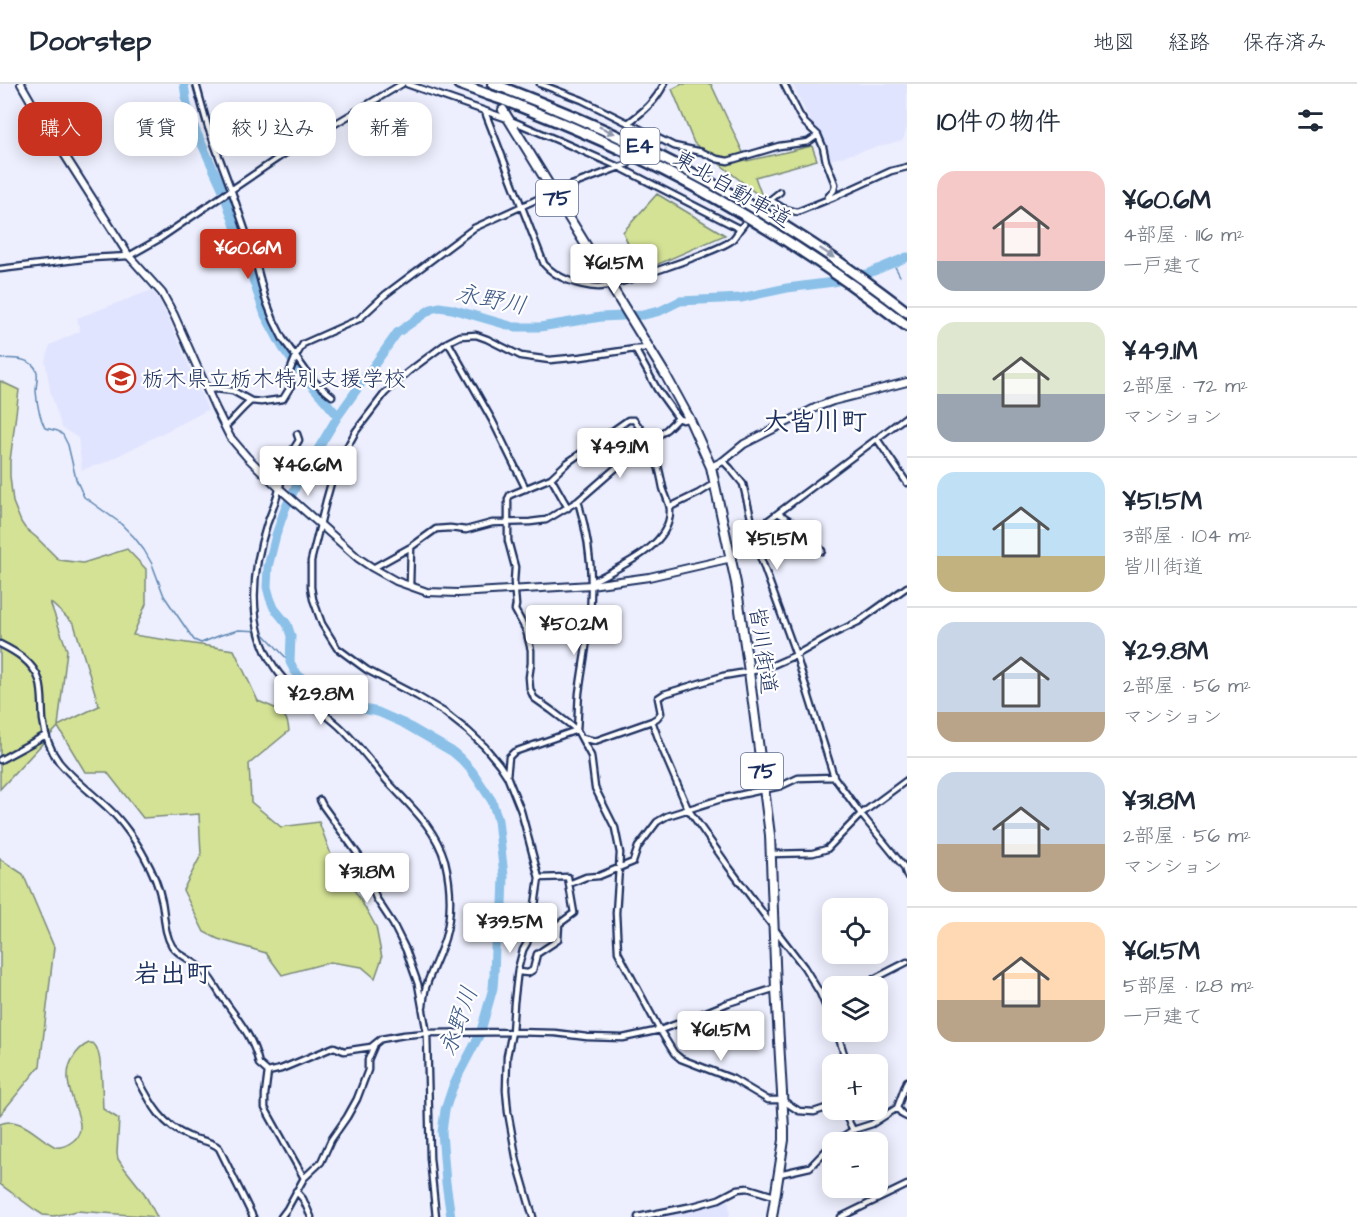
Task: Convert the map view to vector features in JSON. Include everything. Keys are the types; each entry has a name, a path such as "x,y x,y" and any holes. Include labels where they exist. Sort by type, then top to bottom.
{"highway":[{"name":"東北自動車道","path":"459,84 489,95 503,105 554,120 616,147 710,195 765,227 832,271 907,326"},
{"name":"東北自動車道","path":"494,84 620,136 716,186 832,257 907,312"}],"main road":[{"name":"皆川街道","path":"503,105 508,119 665,374 689,418 711,467 715,483 732,558 749,672 771,854 784,1128 772,1217"}],"street":[{"path":"21,84 129,256 162,293 225,427 238,447 358,558 396,581 427,592 458,593 591,584 649,576 732,558"},
{"path":"196,84 208,127 254,256 265,298 274,321 283,339 315,382 332,396"},
{"path":"0,269 91,258 129,256 280,156 405,84 508,119 619,167 740,229"},
{"path":"540,84 582,100 674,146 702,152 717,159 728,161 778,146 807,142 818,135"},
{"path":"628,123 654,101 664,84"},
{"path":"784,84 799,114 818,135 835,184 834,190 824,200"},
{"path":"484,112 544,264 575,283 598,287 652,272 721,246 732,240 744,224"},
{"path":"667,150 674,146"},
{"path":"207,390 233,391 251,401 283,399 291,386 290,371 303,345 359,319 386,294 465,233 553,192 628,164"},
{"path":"770,200 783,208 797,212 891,171 907,167"},
{"path":"765,205 780,192"},
{"path":"533,1215 517,1162 507,1102 507,1056 512,1032 518,972 532,925 539,878 521,811 507,776 484,746 452,719 417,696 367,670 337,648 316,610 311,587 311,561 318,523 335,469 356,431 385,393 415,366 448,342 460,336 476,335 521,356 550,360 648,346"},
{"path":"448,342 492,420 526,489"},
{"path":"635,349 657,389 678,418 683,420 689,418"},
{"path":"711,467 723,461 744,444 817,407 907,382"},
{"path":"225,427 251,401"},
{"path":"754,531 907,416"},
{"path":"373,568 411,547 435,529 466,530 492,523 546,520 578,501 678,418"},
{"path":"591,584 646,552 669,524 670,507 666,501 660,468 650,441 634,420 628,420 551,478 510,495 508,499 508,541 515,567 515,610 526,630 531,650 528,677 530,689 534,698 577,730 591,756 595,788 615,828 620,852 616,913 618,952 674,1053 681,1059 733,1079 768,1100 782,1100 799,1110 814,1112 822,1109"},
{"path":"297,434 299,440 283,466 281,489 267,525 260,552 254,591 257,626 275,668 294,690 332,720 355,742 434,834 444,860 450,888 450,910 444,939 426,986 423,1007"},
{"path":"877,439 907,483"},
{"path":"723,461 742,484 760,556 796,655 834,777 904,867 907,876"},
{"path":"551,478 568,508"},
{"path":"670,507 715,483"},
{"path":"577,730 579,694 591,609 586,531 578,501"},
{"path":"778,513 809,533 822,551"},
{"path":"410,586 411,547"},
{"path":"582,738 595,741 652,721 661,713 658,698 664,694 723,676 764,669 796,655 858,622 907,587"},
{"path":"0,644 23,657 35,670 42,686 46,735 53,753 68,772 111,811 144,855 159,888 167,934 173,948 200,967 213,980 243,1024 256,1051 258,1064 268,1072"},
{"path":"652,721 688,809 804,966 822,999"},
{"path":"507,776 509,757 514,752 577,730"},
{"path":"0,760 46,735"},
{"path":"569,884 586,877 599,876 633,862 638,847 657,822 667,816 721,799 781,786 798,778 834,777"},
{"path":"771,854 813,852 826,849 861,814 907,780"},
{"path":"320,800 362,860 376,898 406,950 418,984 427,1034 430,1158 436,1217"},
{"path":"518,972 528,973 533,970 537,954 558,940 559,924 574,913 568,877 539,878"},
{"path":"880,976 907,962"},
{"path":"281,1217 304,1178 321,1162 331,1140 357,1100 368,1070 368,1060 374,1046 381,1039 404,1035 512,1032 623,1038 660,1030 728,1003 776,988"},
{"path":"268,1072 334,1047 344,1051 374,1046"},
{"path":"268,1072 265,1108 304,1178"},
{"path":"139,1081 157,1113 167,1124 190,1137 213,1143 219,1148 253,1217"},
{"path":"850,1132 872,1125 897,1108 907,1081"},
{"path":"897,1108 907,1117"},
{"path":"848,1120 853,1130"},
{"path":"778,1174 810,1167 822,1154"},
{"path":"841,1217 907,1185"},
{"path":"638,1217 719,1199 738,1189 748,1188 774,1196"},
{"path":"296,1191 312,1217"}],"shaded area":[{"path":"792,84 907,84 907,128 903,140 826,161 823,147"},
{"name":"栃木県立栃木特別支援学校","path":"152,290 170,322 208,410 106,462 82,470 78,438 62,428 51,395 45,361 50,345 80,331 77,318"},
{"path":"728,1196 729,1217 644,1217"}],"green space":[{"path":"682,84 711,84 747,161 812,146 817,160 755,177 763,199 694,143 672,89"},
{"path":"657,194 725,235 640,272 623,232"},
{"path":"0,381 19,390 10,476 13,502 25,528 59,560 83,563 127,549 146,569 146,604 133,635 234,650 258,701 280,711 286,718 289,731 249,764 251,802 281,827 319,822 334,863 345,875 376,927 382,958 375,978 362,967 330,962 282,975 266,953 218,939 204,932 183,890 201,855 199,814 143,818 107,772 85,772 58,727 0,789","holes":["50,602 74,624 99,706 58,726 67,650"]},
{"path":"0,859 23,874 54,947 40,1066 0,1115"},
{"path":"89,1043 94,1044 99,1056 103,1109 119,1119 118,1159 144,1193 157,1217 77,1211 54,1216 43,1215 0,1184 0,1124 8,1122 22,1125 56,1147 67,1145 79,1134 80,1125 68,1082 68,1070 76,1053"}],"waterway":[{"path":"184,84 187,105 195,129 222,188 265,315 283,348 338,416"},
{"name":"永野川","path":"451,1217 442,1132 445,1110 452,1089 480,1034 493,988 496,924 503,905 504,876 498,820 492,801 472,771 453,752 403,723 378,712 359,708 323,692 300,677 294,670 290,662 291,636 287,624 274,608 267,587 268,567 285,509 297,484 338,416 397,333 431,309 439,307 452,309 514,327 540,327 601,317 643,315 660,311 680,301 741,298 787,288 834,282 869,273 907,257"},
{"path":"893,263 900,276"},
{"path":"0,359 27,361 35,367 37,401 41,419 45,428 58,431 63,435 68,445 76,479 84,497 119,522 134,537 152,564 164,596 194,640 201,643 239,630 261,631 290,662"}],"tunnel":[{"path":"487,84 503,110"},
{"path":"628,164 667,150"}],"place":[{"name":"栃木県立栃木特別支援学校","path":"121,378"}],"district":[{"name":"大皆川町","path":"815,421"},
{"name":"岩出町","path":"173,973"}]}
